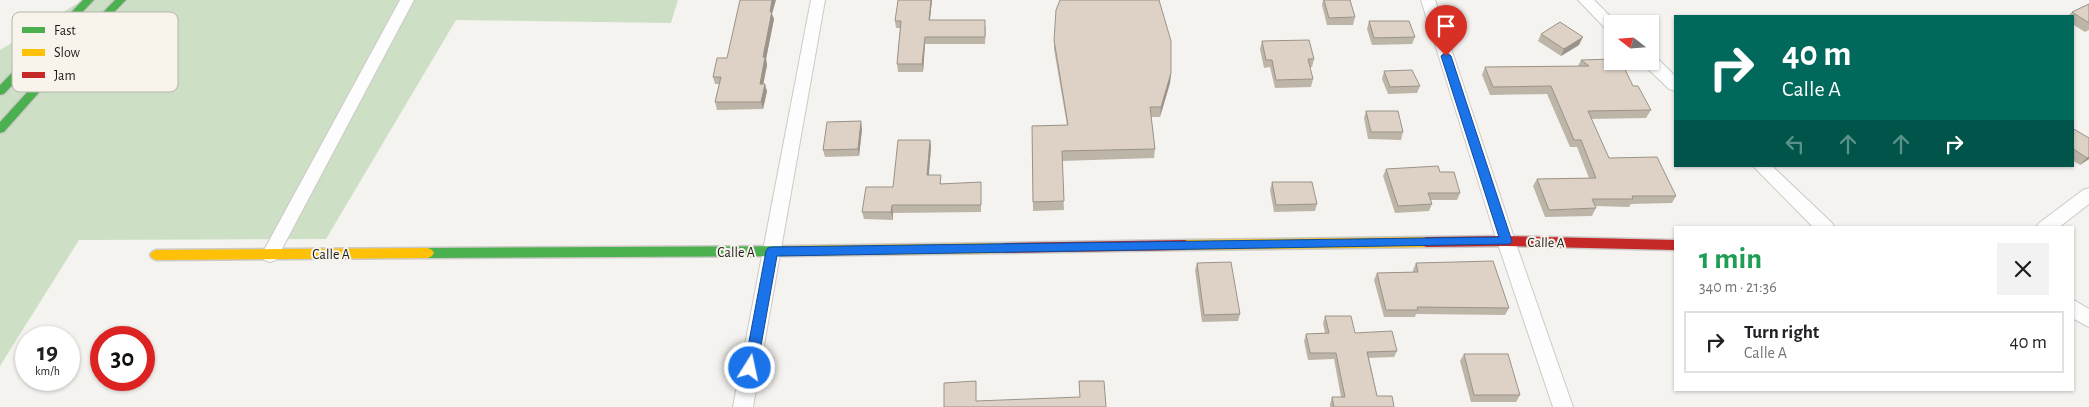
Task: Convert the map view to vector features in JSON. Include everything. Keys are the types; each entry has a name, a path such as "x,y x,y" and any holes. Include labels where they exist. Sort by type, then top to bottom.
{"main road":[{"path":"77,12 89,0"},
{"path":"109,12 121,0"},
{"path":"0,91 12,79"},
{"path":"0,129 33,92"},
{"name":"Calle A","path":"156,256 772,251 1506,241 1674,245"}],"street":[{"path":"270,255 406,0"},
{"path":"743,407 818,0"},
{"path":"1428,0 1562,407"},
{"path":"1585,0 1604,18"},
{"path":"1659,70 1674,84"},
{"path":"1762,167 1824,226"},
{"path":"2048,226 2089,196"},
{"path":"2074,308 2089,319"}],"green space":[{"path":"83,0 678,0 671,23 456,20 326,239 79,240 25,326 15,326 15,342 0,366 0,50 12,43 12,92 178,92 178,12 63,12"}],"building":[{"path":"740,0 772,0 770,12 772,11 760,84 765,84 761,102 715,102 721,77 713,77 717,58 727,58"},
{"path":"898,0 931,0 929,20 985,20 985,37 925,37 922,64 897,64 901,21 895,21"},
{"path":"1060,0 1159,0 1171,41 1171,73 1161,107 1150,107 1155,149 1062,151 1064,201 1033,202 1032,126 1068,125 1054,40 1056,10"},
{"path":"1324,0 1350,0 1355,17 1329,18"},
{"path":"2089,4 2089,23 2072,12"},
{"path":"1369,21 1409,21 1415,37 1374,38"},
{"path":"1560,22 1583,37 1564,49 1541,34"},
{"path":"1309,40 1314,59 1308,59 1313,79 1276,80 1272,60 1266,60 1262,41"},
{"path":"1604,59 1604,70 1625,70 1633,86 1638,86 1651,110 1588,111 1609,158 1657,157 1676,196 1632,196 1633,199 1592,199 1596,208 1549,210 1537,179 1596,178 1581,140 1574,140 1551,86 1493,87 1485,67 1589,66 1581,60"},
{"path":"1412,70 1420,86 1390,87 1384,71"},
{"path":"1366,111 1398,111 1403,132 1371,132"},
{"path":"861,121 858,149 823,150 827,122"},
{"path":"2074,129 2089,138 2089,157 2087,158 2074,149"},
{"path":"898,140 930,140 927,175 941,175 940,184 981,182 981,205 892,205 891,212 862,212 866,187 893,187"},
{"path":"1438,166 1440,172 1454,172 1460,193 1428,193 1432,204 1398,206 1386,169"},
{"path":"1272,182 1312,182 1317,204 1276,205"},
{"path":"1493,261 1509,308 1417,307 1418,310 1386,310 1377,273 1418,272 1416,263"},
{"path":"1231,262 1240,314 1204,315 1197,263"},
{"path":"1325,316 1351,316 1355,333 1392,331 1397,351 1367,352 1377,396 1392,396 1394,407 1334,407 1332,397 1345,397 1336,353 1310,353 1306,334 1329,333"},
{"path":"1464,354 1508,354 1520,395 1474,395"},
{"path":"976,381 976,401 1080,397 1079,381 1104,381 1106,407 944,407 944,383"}],"traffic: fast":[{"path":"77,12 89,0"},
{"path":"109,12 121,0"},
{"path":"0,91 12,79"},
{"path":"0,129 33,92"},
{"path":"428,253 788,251"}],"traffic: slow":[{"path":"1185,245 1426,242"},
{"path":"788,251 1005,248"},
{"path":"156,255 428,253"}],"traffic: jam":[{"path":"1426,242 1506,241 1674,245"},
{"path":"1005,248 1185,245"}],"route":[{"path":"750,368 772,251 1506,241 1446,56"}]}
